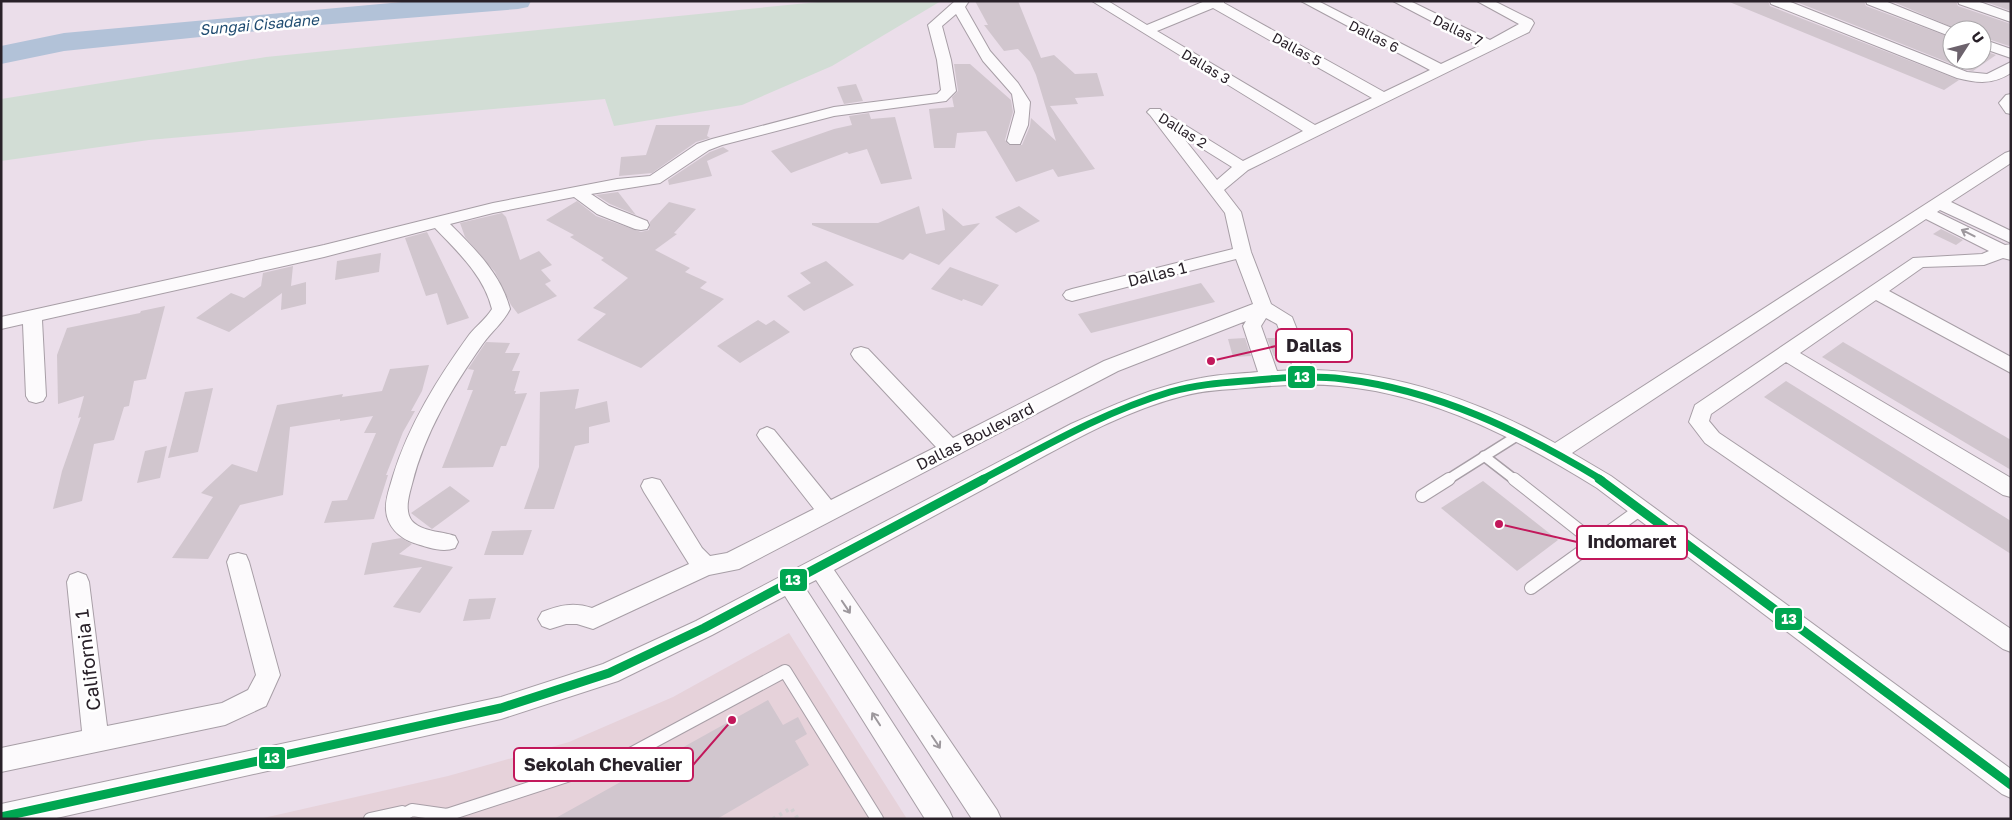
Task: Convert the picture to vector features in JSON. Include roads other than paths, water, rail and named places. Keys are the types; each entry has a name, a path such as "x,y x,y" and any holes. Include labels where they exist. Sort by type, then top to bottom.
{"street":[{"name":"Dallas 3","path":"1098,1 1315,132"},
{"name":"Dallas 6","path":"1308,1 1441,70"},
{"name":"Dallas 7","path":"1399,1 1490,46"},
{"path":"1306,378 1285,321 1263,307 1242,252 1233,212 1216,189 1242,167 1524,29 1527,23 1483,1"},
{"path":"1776,1 1962,75 1977,79 1993,78 2011,66"},
{"path":"1872,1 1942,28"},
{"path":"1964,1 2011,18"},
{"path":"1146,30 1214,2"},
{"name":"Dallas 5","path":"1214,2 1384,98"},
{"path":"1,323 305,256 493,208 654,180 703,147 717,142 834,112 925,101 945,96 949,91 936,25 960,3 988,58 1020,95 1023,122 1015,141"},
{"path":"1992,47 2011,54"},
{"path":"2011,98 2006,103 2011,110"},
{"name":"Dallas 2","path":"1216,189 1155,112 1242,167"},
{"path":"1557,452 2011,156"},
{"path":"577,192 603,210 641,225"},
{"path":"1932,207 2009,249"},
{"path":"439,222 477,264 491,283 501,309 499,314 479,336 456,370 418,434 398,498 397,510 402,524 413,534 447,542"},
{"path":"2009,249 1984,259 1919,262 1702,410 1699,422 1712,438 2011,642"},
{"name":"Dallas 1","path":"1072,295 1242,252"},
{"path":"1876,292 2011,366"},
{"path":"1263,307 1252,326 1270,378"},
{"name":"Dallas Boulevard","path":"550,618 568,612 582,614 593,619 700,560 730,562 1111,366 1263,307"},
{"path":"32,315 36,396"},
{"path":"1786,353 2011,489"},
{"path":"861,354 950,449"},
{"path":"1,817 501,708 609,673 704,628 1078,429 1139,403 1199,385 1270,378 1342,379 1417,393 1491,420 1557,452 1604,482 1641,509 2011,785"},
{"path":"767,435 828,512"},
{"path":"652,486 700,560"},
{"path":"1,760 225,714 256,698 268,675 238,562"},
{"path":"819,566 988,819"},
{"name":"California 1","path":"78,582 96,739"},
{"path":"789,582 940,819"}],"lane":[{"path":"1422,496 1520,434"},
{"path":"1484,456 1594,542"},
{"path":"1531,588 1641,509"},
{"path":"370,819 412,810 447,815 625,757 785,671 877,819"},
{"path":"395,819 412,810"}],"waterway":[{"name":"Sungai Cisadane","path":"1,55 64,42 307,18 518,1"}],"place":[{"name":"Dallas","path":"1211,361"},
{"name":"Indomaret","path":"1499,524"},
{"name":"Sekolah Chevalier","path":"732,720"}]}
